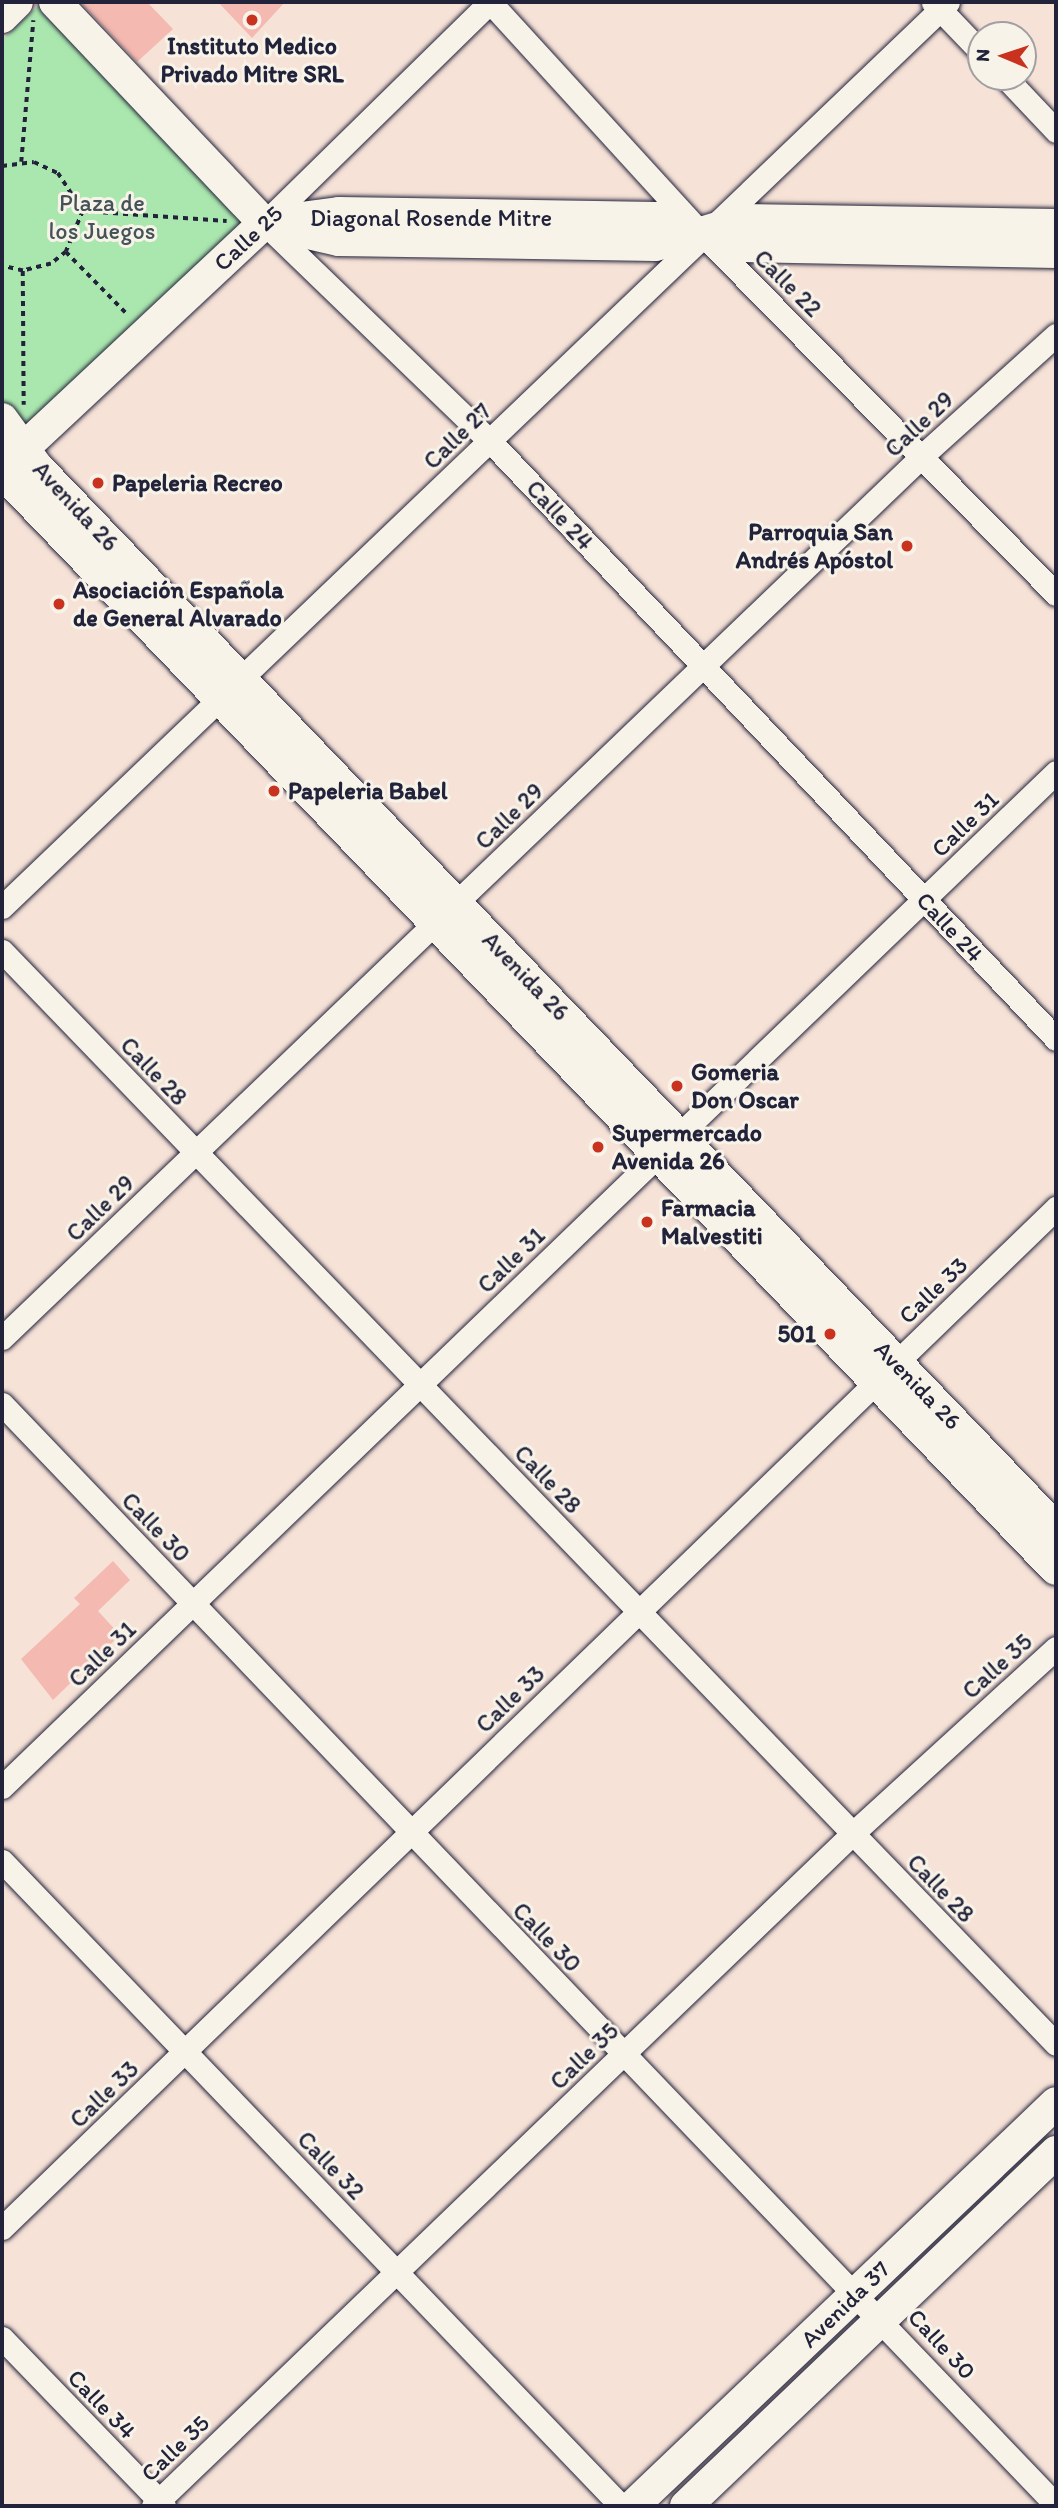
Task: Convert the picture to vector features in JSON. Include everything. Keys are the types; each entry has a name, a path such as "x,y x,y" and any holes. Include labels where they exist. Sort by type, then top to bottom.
{"main road":[{"name":"Calle 24","path":"35,6 264,223"},
{"path":"2,17 35,6"},
{"name":"Diagonal Rosende Mitre","path":"264,223 353,240 655,245 743,220 1056,225"},
{"name":"Calle 25","path":"2,470 264,223"},
{"path":"701,233 742,246 1056,252"},
{"name":"Avenida 26","path":"2,419 233,691"},
{"name":"Avenida 26","path":"2,470 233,691 668,1144 886,1372 1056,1569"},
{"name":"Avenida 26","path":"886,1372 1056,1529"},
{"name":"Avenida 37","path":"633,2506 1056,2102"},
{"name":"Avenida 37","path":"686,2506 1056,2152"}],"street":[{"name":"Calle 25","path":"264,223 490,2"},
{"name":"Calle 22","path":"490,2 701,233 923,455 1056,594"},
{"name":"Calle 27","path":"2,907 233,691 701,233 940,4"},
{"path":"940,4 967,36"},
{"path":"1018,91 1056,131"},
{"name":"Calle 24","path":"264,223 490,441 1056,1039"},
{"name":"Calle 29","path":"2,1338 923,455 1056,335"},
{"name":"Calle 31","path":"2,1787 1056,772"},
{"name":"Calle 28","path":"2,951 1056,2044"},
{"name":"Calle 33","path":"2,2228 1056,1208"},
{"name":"Calle 30","path":"2,1404 623,2054 883,2318 1056,2505"},
{"name":"Calle 35","path":"158,2504 852,1834 1056,1648"},
{"name":"Calle 32","path":"2,1861 621,2506"},
{"name":"Calle 34","path":"2,2338 158,2504"}],"path":[{"path":"21,162 35,6"},
{"path":"2,166 34,162 58,173 83,211"},
{"path":"83,211 264,223"},
{"path":"2,266 23,271 51,264 66,252 83,211"},
{"path":"66,252 145,333"},
{"path":"23,271 24,448"}],"green space":[{"name":"Plaza de los Juegos","path":"40,4 244,220 27,427 2,400 2,40"}],"building":[{"path":"80,2 147,2 173,29 137,62"},
{"name":"Instituto Medico Privado Mitre SRL","path":"218,2 285,2 252,38"},
{"path":"113,1561 130,1580 98,1611 120,1635 53,1700 21,1659 80,1604 74,1598"}],"place":[{"name":"Instituto Medico Privado Mitre SRL","path":"252,20"},
{"name":"Papeleria Recreo","path":"98,483"},
{"name":"Parroquia San Andrés Apóstol","path":"907,546"},
{"name":"Asociación Española de General Alvarado","path":"59,604"},
{"name":"Papeleria Babel","path":"274,791"},
{"name":"Gomeria Don Oscar","path":"677,1086"},
{"name":"Supermercado Avenida 26","path":"598,1147"},
{"name":"Farmacia Malvestiti","path":"647,1222"},
{"name":"501","path":"830,1334"}]}
